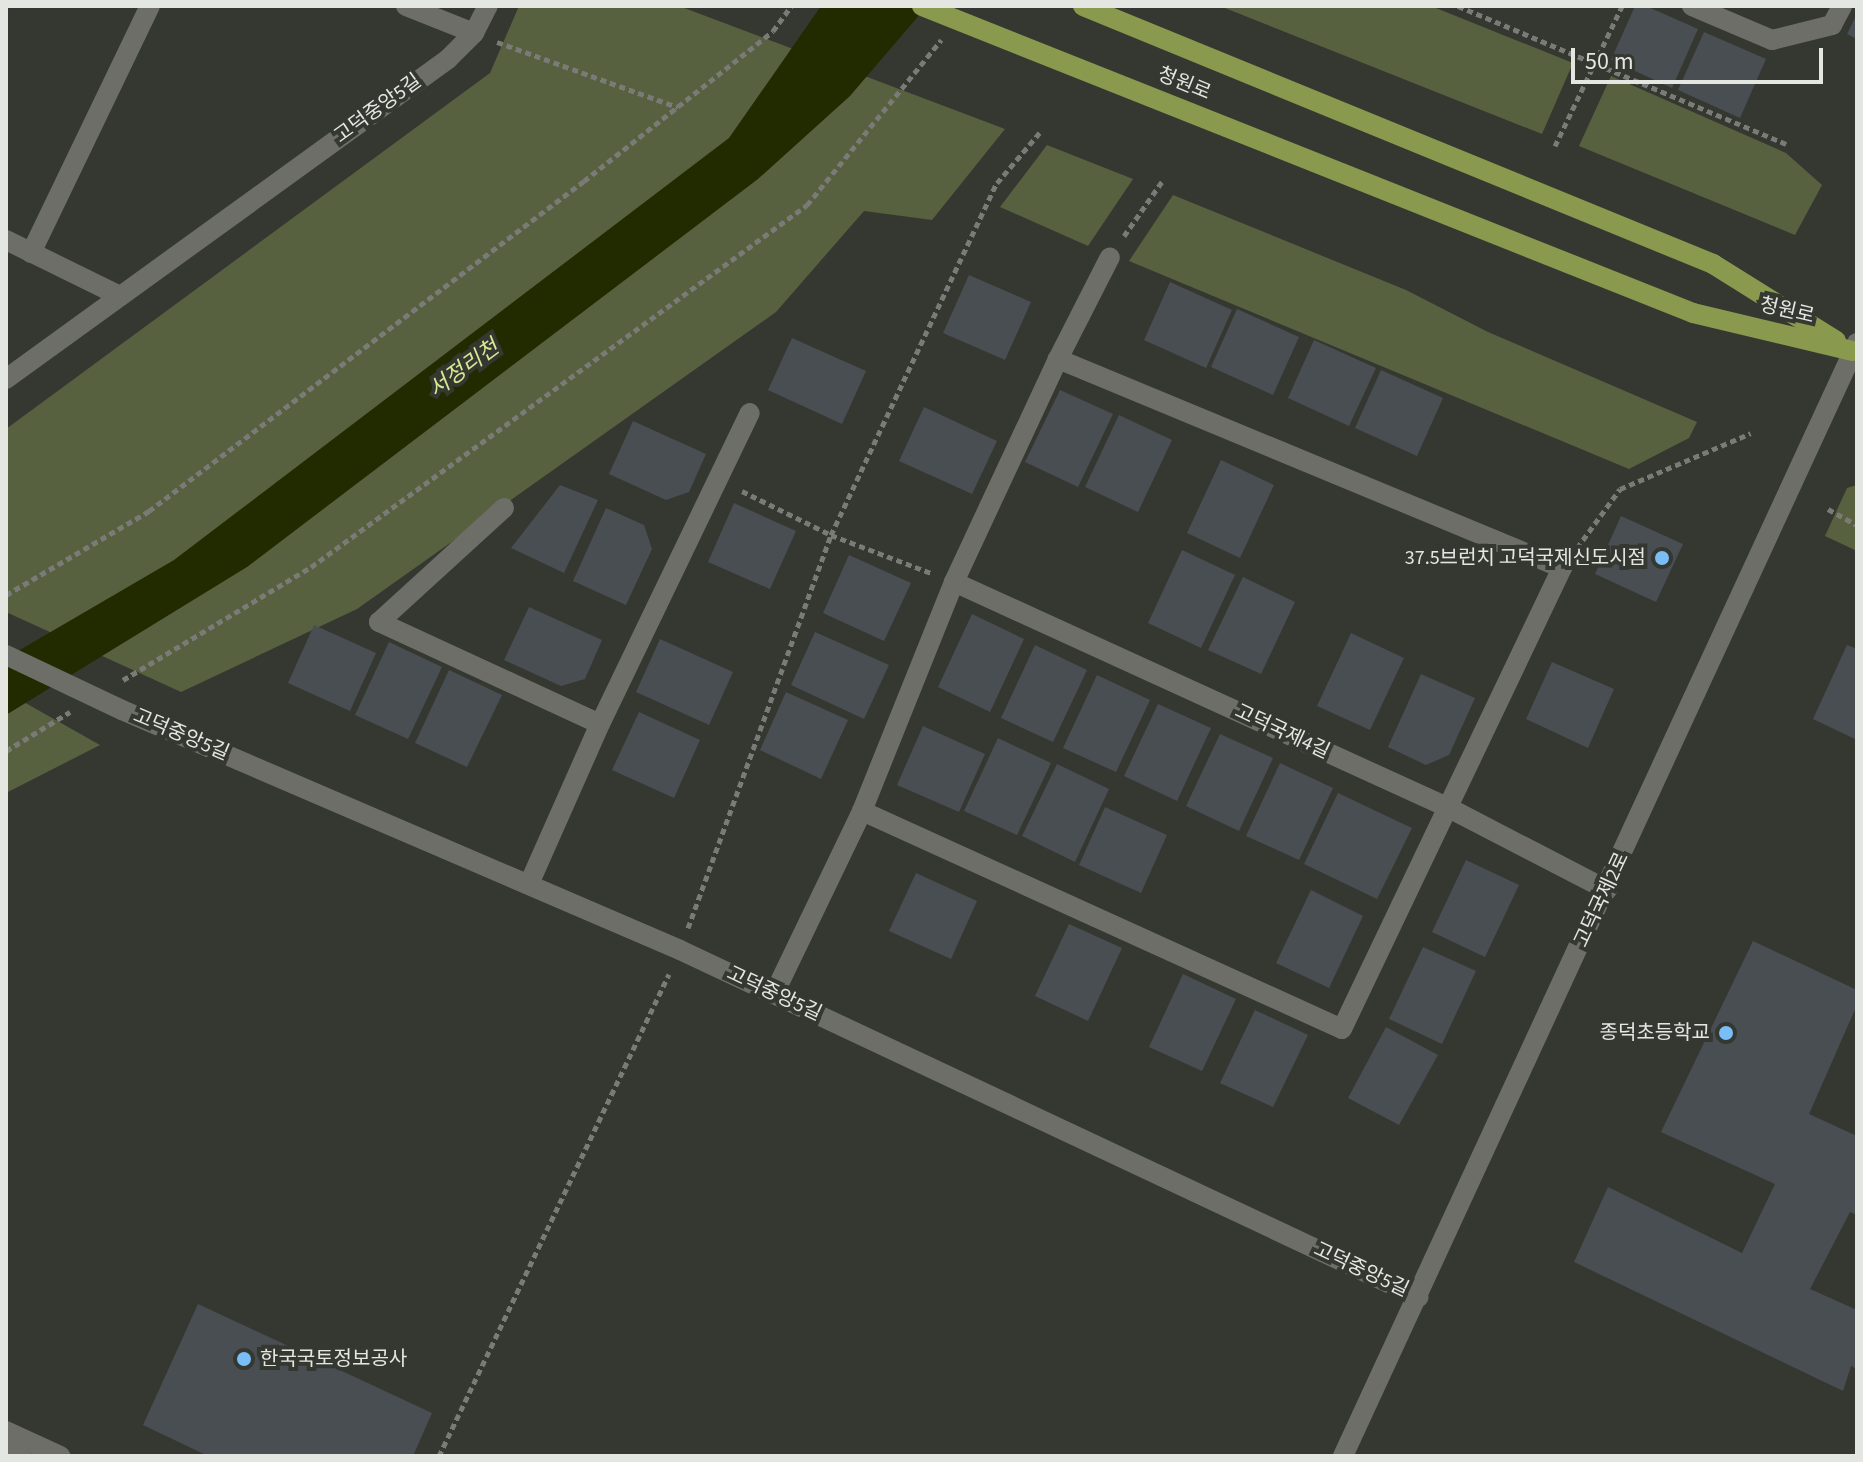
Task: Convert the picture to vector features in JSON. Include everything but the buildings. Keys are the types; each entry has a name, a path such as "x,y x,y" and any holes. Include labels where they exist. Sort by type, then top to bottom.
{"main road":[{"name":"청원로","path":"922,6 1693,313 1856,349"},
{"name":"청원로","path":"1083,6 1713,264 1856,349"}],"street":[{"path":"31,253 150,6"},
{"path":"406,6 474,33"},
{"name":"고덕중앙5길","path":"6,379 448,59 474,33 488,6"},
{"path":"1692,6 1772,40 1832,25 1842,6"},
{"path":"6,240 120,296"},
{"path":"774,994 862,811 954,582 1058,359 1110,257"},
{"name":"고덕국제2로","path":"1343,1456 1856,349"},
{"path":"862,811 1342,1029 1562,568 1058,359"},
{"path":"529,884 600,724 750,413"},
{"path":"504,508 379,622 600,724"},
{"name":"고덕국제4길","path":"954,582 1449,808 1607,890"},
{"name":"고덕중앙5길","path":"6,655 122,710 680,950 1418,1297"},
{"path":"6,1431 60,1456"},
{"path":"6,1449 21,1456"}],"path":[{"path":"6,595 149,511 678,107 773,31 791,6"},
{"path":"1458,6 1786,144"},
{"path":"1555,146 1622,6"},
{"path":"112,687 311,567 807,205 949,29"},
{"path":"474,33 678,107"},
{"path":"439,1456 680,950 831,535 997,183 1041,131"},
{"path":"1110,257 1163,180"},
{"path":"1562,568 1620,489 1751,433"},
{"path":"720,480 831,535 954,582"},
{"path":"1828,509 1857,525"},
{"path":"6,751 72,711"}],"shaded area":[{"path":"519,6 679,6 1005,129 932,220 864,211 776,312 357,609 181,692 6,612 6,429 490,73"},
{"path":"1220,6 1431,6 1573,63 1542,134"},
{"path":"1611,76 1786,153 1822,185 1795,235 1579,146"},
{"path":"1047,145 1133,179 1088,246 1000,207"},
{"path":"1173,195 1406,290 1488,332 1697,422 1689,438 1629,469 1129,261"},
{"path":"1857,485 1857,551 1825,536 1847,488"},
{"path":"6,692 100,745 6,793"}],"water":[{"name":"서정리천","path":"821,6 927,6 850,96 758,179 247,567 6,715 6,658 174,560 729,138"}],"place":[{"name":"37.5브런치 고덕국제신도시점","path":"1662,558"},
{"name":"종덕초등학교","path":"1726,1033"},
{"name":"한국국토정보공사","path":"244,1359"}]}
